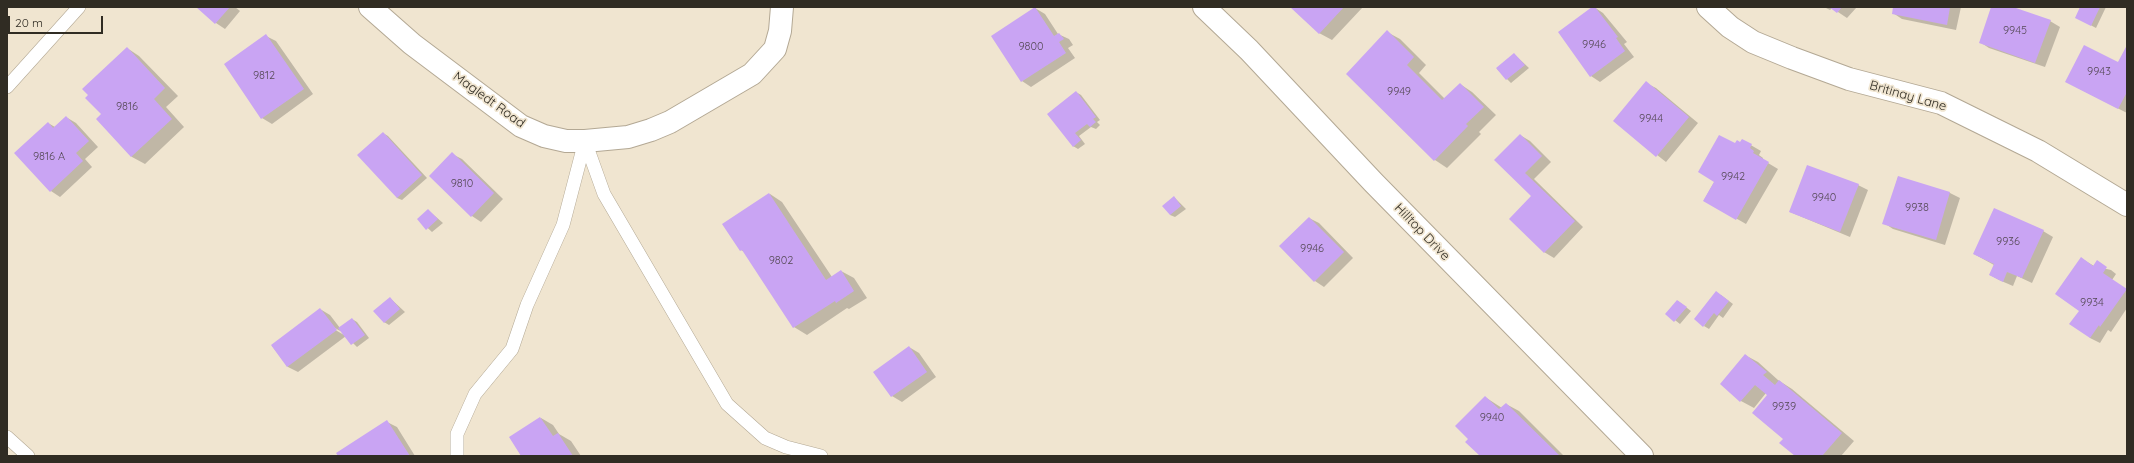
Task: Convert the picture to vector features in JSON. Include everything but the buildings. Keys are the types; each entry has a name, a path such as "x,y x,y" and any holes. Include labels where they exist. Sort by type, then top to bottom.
{"street":[{"name":"Magledt Road","path":"370,7 412,44 521,126 544,136 566,140 585,141 628,137 651,130 670,122 752,74 775,49 780,31 782,7"},
{"name":"Hilltop Drive","path":"1204,7 1249,50 1373,182 1642,456"},
{"name":"Britinay Lane","path":"1708,7 1730,27 1753,42 1849,79 1941,103 2038,151 2127,205"}],"lane":[{"path":"7,87 79,7"},
{"path":"457,456 457,434 475,394 512,349 527,305 563,225 585,141"},
{"path":"585,141 604,194 727,404 764,438 786,447 821,456"},
{"path":"7,437 28,456"}]}
